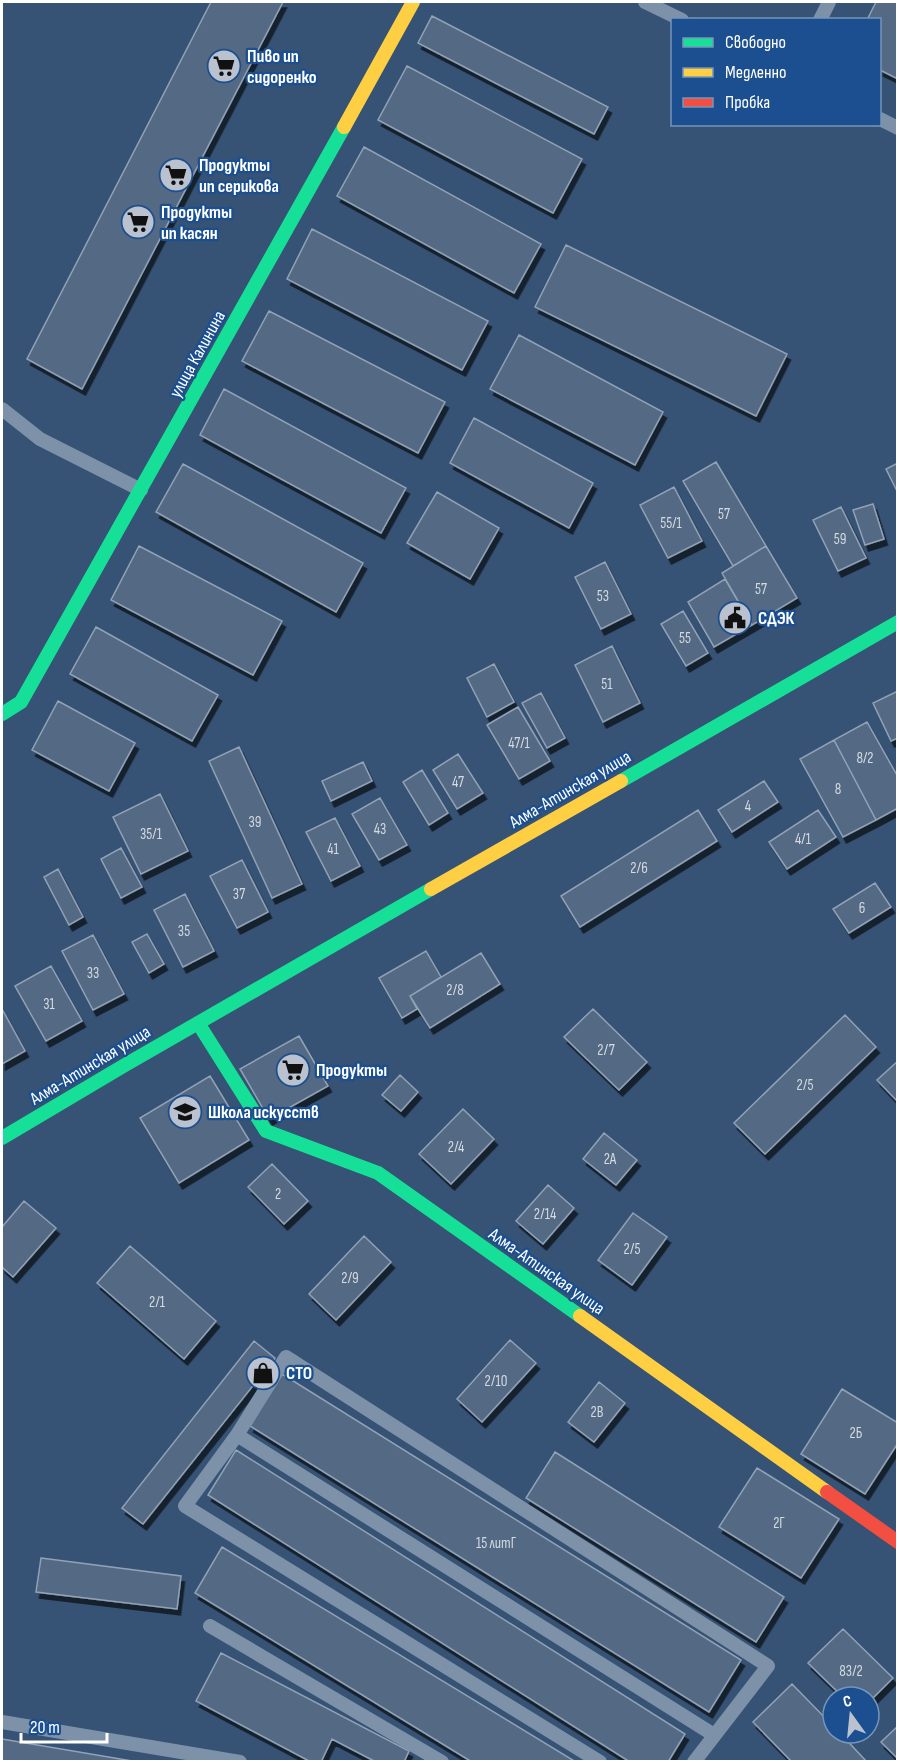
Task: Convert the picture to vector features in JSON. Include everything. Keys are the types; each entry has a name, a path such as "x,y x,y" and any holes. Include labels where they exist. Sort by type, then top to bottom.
{"street":[{"name":"улица Калинина","path":"2,714 21,702 413,2"},
{"name":"Алма-Атинская улица","path":"2,1138 897,622"},
{"name":"Алма-Атинская улица","path":"198,1023 266,1131 378,1173 897,1542"}],"lane":[{"path":"645,2 678,18"},
{"path":"821,18 829,2"},
{"path":"881,120 897,128"},
{"path":"2,409 40,439 141,490"},
{"path":"600,1761 185,1506 237,1435 286,1357 768,1666 694,1761"},
{"path":"237,1435 714,1736"},
{"path":"210,1626 442,1761"},
{"path":"2,1722 240,1761"}],"building":[{"path":"211,2 283,2 82,389 27,359"},
{"path":"876,2 898,2 898,79 881,70 881,18 868,18"},
{"path":"432,16 608,107 594,134 418,43"},
{"path":"407,66 582,159 553,213 378,120"},
{"path":"364,147 541,244 514,293 337,196"},
{"path":"312,229 488,321 462,370 287,279"},
{"path":"566,245 787,354 756,416 535,307"},
{"path":"269,311 445,402 418,453 242,361"},
{"path":"519,335 663,412 635,465 490,389"},
{"path":"224,389 406,488 381,533 200,435"},
{"path":"474,418 593,483 569,528 450,463"},
{"path":"716,462 766,546 733,566 683,481"},
{"path":"898,463 898,493 886,469"},
{"path":"183,464 363,563 336,612 156,512"},
{"path":"674,487 702,541 668,558 640,505"},
{"path":"437,492 499,528 470,579 407,543"},
{"path":"873,504 884,539 865,545 853,510"},
{"path":"841,507 866,558 838,571 813,520"},
{"path":"139,546 282,621 253,675 111,600"},
{"path":"766,546 797,598 752,625 722,573"},
{"path":"605,562 631,614 601,629 575,577"},
{"path":"725,579 752,625 714,647 688,602"},
{"path":"683,611 708,653 686,666 661,624"},
{"path":"96,627 218,695 192,741 70,674"},
{"path":"612,646 640,703 603,722 575,665"},
{"path":"494,664 514,702 487,717 467,678"},
{"path":"898,691 898,738 891,741 873,703"},
{"path":"541,693 565,738 547,748 522,703"},
{"path":"58,701 135,743 109,791 32,750"},
{"path":"518,707 550,761 519,779 487,725"},
{"path":"867,722 898,777 898,808 876,820 834,740"},
{"path":"834,740 876,820 843,837 800,759"},
{"path":"239,747 302,884 272,898 209,761"},
{"path":"458,754 483,793 457,809 433,770"},
{"path":"363,762 372,781 331,801 322,781"},
{"path":"422,770 448,813 429,825 403,782"},
{"path":"764,781 778,802 732,832 718,810"},
{"path":"160,794 188,851 141,874 113,817"},
{"path":"380,798 407,845 379,860 352,814"},
{"path":"698,810 717,841 580,927 561,896"},
{"path":"818,810 836,837 787,869 769,842"},
{"path":"335,818 360,866 331,881 306,832"},
{"path":"121,848 142,887 121,898 101,859"},
{"path":"242,860 268,912 237,928 210,876"},
{"path":"58,869 83,917 69,925 44,877"},
{"path":"875,883 891,907 849,933 833,909"},
{"path":"185,894 214,951 183,967 154,910"},
{"path":"147,934 164,964 149,973 132,942"},
{"path":"93,935 124,994 93,1010 62,951"},
{"path":"426,951 441,977 410,996 417,1009 402,1018 379,978"},
{"path":"481,953 500,984 430,1028 410,996"},
{"path":"51,966 82,1021 46,1041 15,986"},
{"path":"2,1009 25,1051 2,1064"},
{"path":"593,1009 647,1062 619,1090 564,1037"},
{"path":"845,1015 876,1047 765,1154 734,1123"},
{"path":"299,1036 328,1086 269,1119 240,1069"},
{"path":"898,1061 898,1102 877,1080"},
{"path":"400,1075 418,1092 401,1111 382,1095"},
{"path":"210,1076 249,1140 179,1183 140,1118"},
{"path":"463,1109 494,1139 451,1184 419,1154"},
{"path":"604,1133 637,1160 616,1185 583,1159"},
{"path":"272,1164 308,1201 284,1224 248,1187"},
{"path":"548,1185 574,1208 543,1244 516,1221"},
{"path":"24,1201 56,1228 13,1277 2,1267 2,1227"},
{"path":"633,1213 667,1237 632,1285 598,1260"},
{"path":"364,1236 391,1262 336,1320 309,1294"},
{"path":"130,1246 216,1321 184,1359 97,1283"},
{"path":"510,1340 536,1363 482,1422 457,1399"},
{"path":"254,1341 275,1358 143,1524 122,1508"},
{"path":"282,1374 741,1660 709,1712 250,1426"},
{"path":"599,1382 625,1403 594,1442 568,1422"},
{"path":"842,1389 898,1423 898,1443 865,1494 801,1454"},
{"path":"236,1450 685,1734 668,1762 630,1762 208,1495"},
{"path":"555,1452 784,1597 756,1642 526,1498"},
{"path":"757,1468 839,1519 801,1578 719,1527"},
{"path":"222,1547 576,1762 472,1762 195,1593"},
{"path":"41,1558 181,1576 177,1609 36,1592"},
{"path":"843,1629 893,1678 881,1690 881,1685 831,1685 808,1663"},
{"path":"221,1653 409,1751 404,1762 376,1762 332,1739 321,1762 311,1762 196,1701"},
{"path":"792,1684 821,1714 821,1745 851,1745 867,1762 792,1762 753,1722"},
{"path":"898,1726 898,1759 881,1742"},
{"path":"2,1739 138,1762 2,1762"}],"traffic: fast":[{"path":"2,714 21,702 344,127"},
{"path":"621,781 898,622"},
{"path":"2,1138 431,889"},
{"path":"198,1023 266,1131 378,1173 580,1316"}],"traffic: slow":[{"path":"344,127 413,2"},
{"path":"431,889 621,781"},
{"path":"580,1316 827,1492"}],"traffic: jam":[{"path":"827,1492 898,1542"}],"place":[{"name":"Пиво ип сидоренко","path":"224,66"},
{"name":"Продукты ип серикова","path":"176,175"},
{"name":"Продукты ип касян","path":"138,222"},
{"name":"СДЭК","path":"735,618"},
{"name":"Продукты","path":"293,1070"},
{"name":"Школа искусств","path":"185,1112"},
{"name":"СТО","path":"263,1373"}]}
